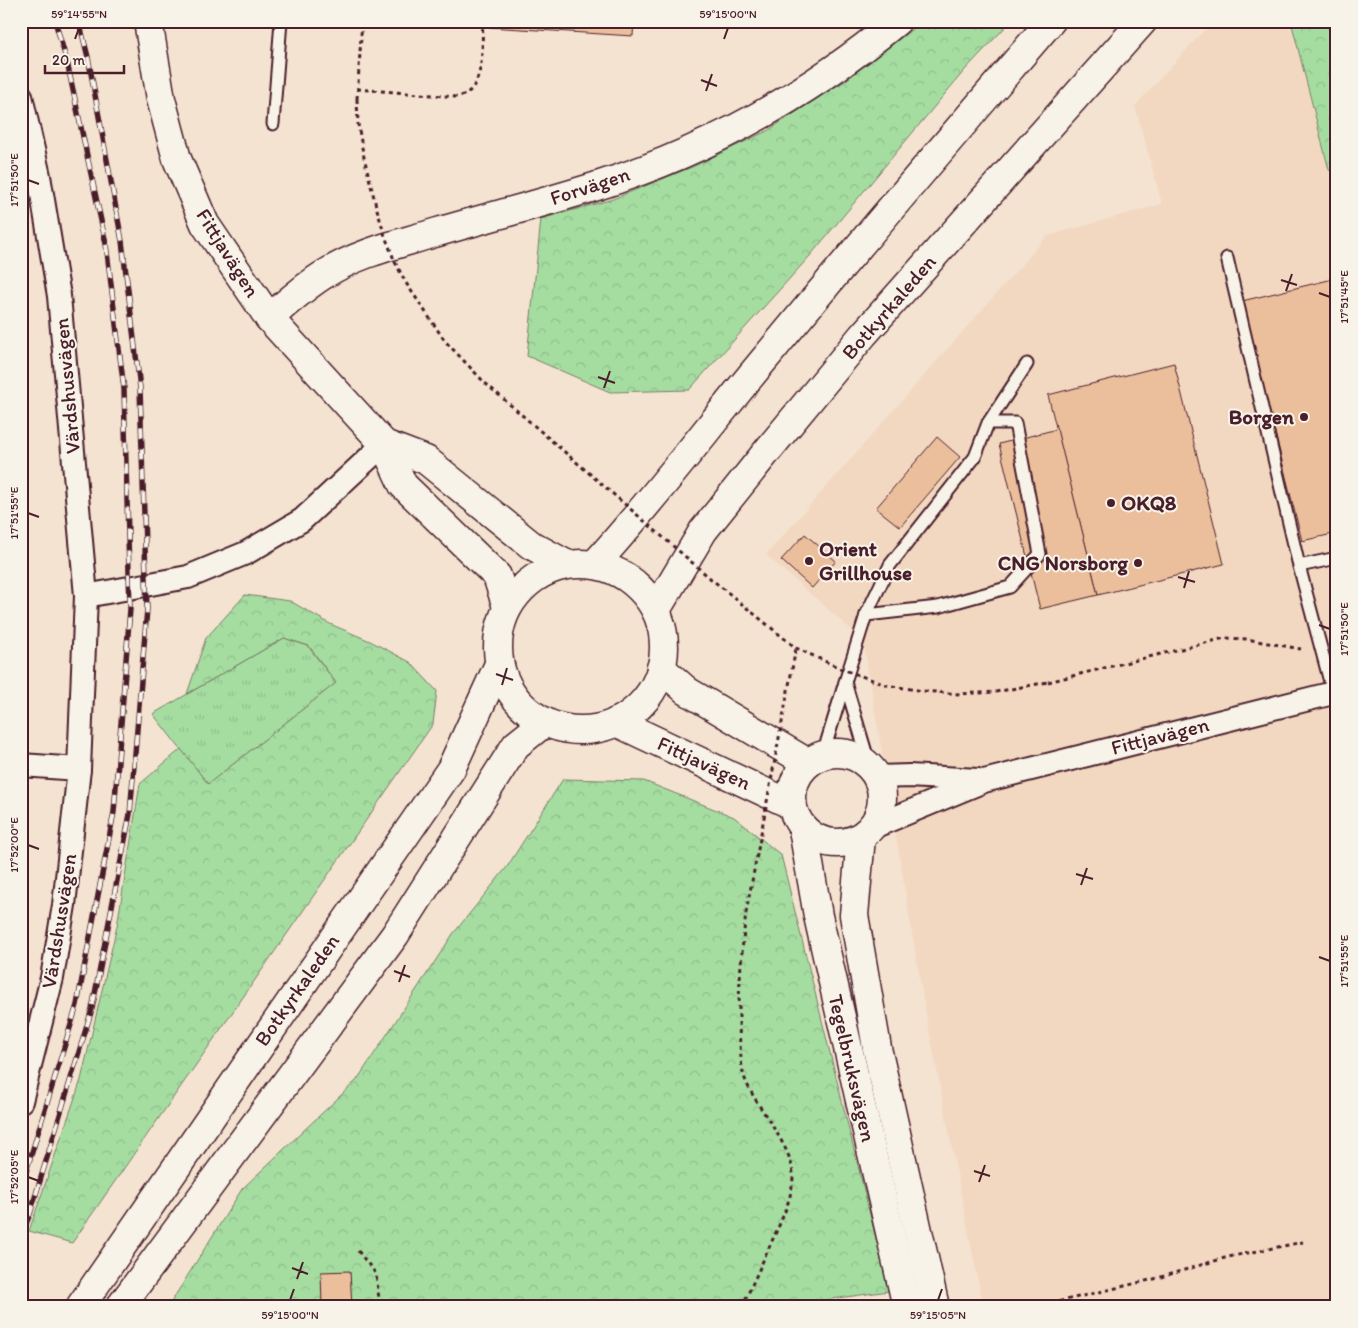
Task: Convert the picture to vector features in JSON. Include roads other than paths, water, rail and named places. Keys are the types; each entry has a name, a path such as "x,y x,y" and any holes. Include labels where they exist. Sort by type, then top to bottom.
{"main road":[{"name":"Fittjavägen","path":"148,21 161,99 177,159 205,224 269,318 384,444 403,485 497,576 507,607"},
{"name":"Forvägen","path":"269,318 325,274 364,254 595,186 649,167 725,134 777,106 816,81 897,21"},
{"path":"595,564 628,528 715,418 817,296 1051,21"},
{"name":"Botkyrkaleden","path":"656,610 703,531 774,442 863,335 1143,21"},
{"name":"Fittjavägen","path":"384,444 426,460 531,545 566,564"},
{"name":"Botkyrkaleden","path":"566,564 595,564 615,570 639,586 656,610 664,640 661,668 640,706 616,722 602,727 573,730 545,722 528,710 508,689 499,664 498,635 507,607 525,587 545,572 566,564"},
{"name":"Botkyrkaleden","path":"80,1307 451,769 499,664"},
{"path":"661,668 687,691 816,758"},
{"name":"Botkyrkaleden","path":"120,1307 395,934 516,745 545,722"},
{"name":"Fittjavägen","path":"616,722 798,817"},
{"path":"839,752 856,756 874,772 882,793 879,815 866,832 846,843 831,844 816,839 798,817 792,795 796,779 816,758 839,752"},
{"name":"Tegelbruksvägen","path":"798,817 818,916 907,1307"},
{"name":"Tegelbruksvägen","path":"866,832 854,915 877,1048 935,1307"}],"street":[{"name":"Värdshusvägen","path":"21,96 30,178 59,296 86,596 79,769 64,905 52,978 21,1101"},
{"path":"86,596 188,577 246,553 302,520 384,444"},
{"name":"Fittjavägen","path":"866,832 984,781 1335,692"},
{"path":"21,764 79,769"},
{"name":"Fittjavägen","path":"874,772 984,781"}],"lane":[{"path":"274,124 280,21"},
{"path":"1227,258 1299,566 1322,653 1335,692"},
{"path":"816,758 845,682 866,615 890,565 975,457 988,423 1027,364"},
{"path":"866,615 938,607 1010,587 1040,554 1015,423 988,423"},
{"path":"1299,566 1337,558"},
{"path":"845,682 874,772"}],"railway":[{"path":"21,1188 77,1005 114,812 130,609 124,389 106,244 67,62 55,21"},
{"path":"21,1236 30,1214 92,1009 130,814 147,609 140,388 122,241 88,57 79,21"}],"place":[{"name":"Borgen","path":"1304,417"},
{"name":"OKQ8","path":"1111,503"},
{"name":"Orient Grillhouse","path":"809,561"},
{"name":"CNG Norsborg","path":"1138,563"}]}
